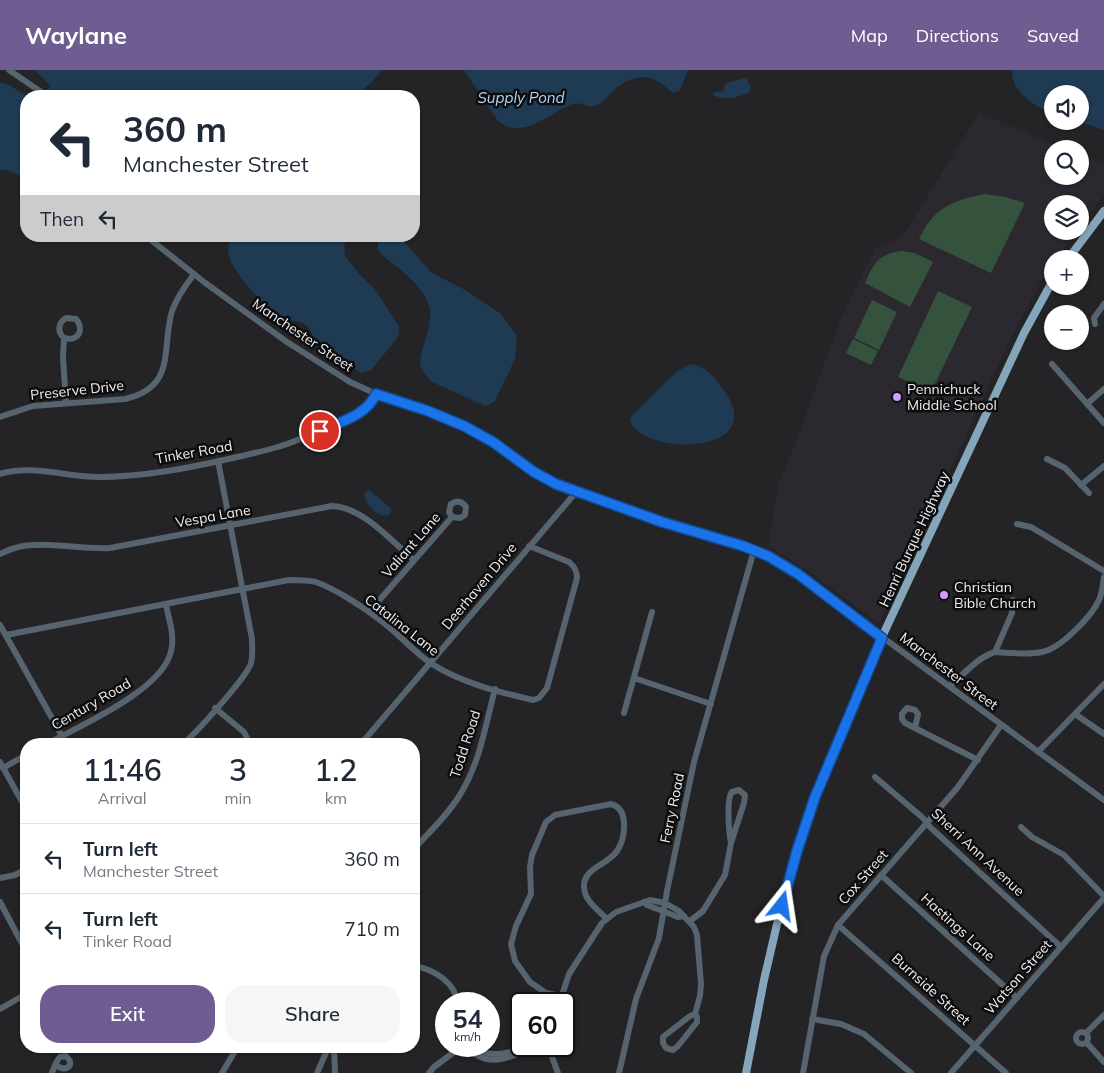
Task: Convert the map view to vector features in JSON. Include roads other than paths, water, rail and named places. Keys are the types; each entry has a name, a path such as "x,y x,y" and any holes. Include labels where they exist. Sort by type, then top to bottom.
{"main road":[{"path":"1075,250 1104,211"},
{"name":"Henri Burque Highway","path":"746,1073 777,924 797,851 815,797 882,638 1024,333 1045,295"}],"street":[{"path":"9,70 39,90"},
{"name":"Manchester Street","path":"154,242 194,274 339,376 376,394 428,411 464,426 493,442 542,476 577,491 675,526 754,550 771,558 798,574 882,638 1104,800"},
{"name":"Preserve Drive","path":"0,417 33,406 125,399 143,393 152,385 164,365 170,318 182,291 194,274"},
{"path":"1095,324 1094,318 1104,304"},
{"path":"64,338 63,358 66,404"},
{"path":"1052,364 1104,423"},
{"path":"1087,404 1104,389"},
{"name":"Tinker Road","path":"0,474 28,471 78,476 116,476 218,462 279,447 308,436 354,416 367,408 376,394"},
{"path":"1047,458 1064,468 1089,493"},
{"path":"188,738 244,674 251,663 252,639 218,462"},
{"path":"1082,485 1104,466"},
{"name":"Deerhaven Drive","path":"366,738 577,491"},
{"name":"Vespa Lane","path":"0,554 15,547 110,548 326,507 345,508 362,516 414,560"},
{"name":"Valiant Lane","path":"368,612 452,517"},
{"path":"1017,524 1031,527 1104,571"},
{"name":"Catalina Lane","path":"6,635 289,580 302,580 326,587 368,612 384,623 430,663 460,679 533,700 544,694 549,682 577,572 569,562 529,546"},
{"name":"Ferry Road","path":"619,1073 636,999 659,938 694,762 754,550"},
{"path":"950,686 980,660 995,652 1042,652 1059,645 1094,609 1100,598 1104,577"},
{"path":"995,652 1012,613 1013,600"},
{"name":"Century Road","path":"58,738 135,694 158,674 166,664 173,640 166,605"},
{"path":"624,713 652,612"},
{"path":"0,625 62,736"},
{"path":"634,678 710,704"},
{"path":"1038,752 1104,684"},
{"name":"Todd Road","path":"420,842 453,804 467,783 482,740 495,689"},
{"path":"215,708 244,732 247,738"},
{"path":"1075,714 1104,734"},
{"name":"Cox Street","path":"803,1073 824,956 838,925 958,788 1001,725"},
{"path":"914,728 978,760"},
{"path":"20,758 2,765 20,798"},
{"name":"Sherri Ann Avenue","path":"875,777 923,818 1061,947"},
{"path":"690,922 703,911 725,875 731,843 744,803 744,794 739,790 730,793 729,798 729,835 731,843"},
{"path":"545,992 530,982 515,961 511,944 516,926 531,894 530,867 532,855 546,822 555,815 611,804 621,810 624,822 619,848 612,858 594,869 584,880 586,896 606,918"},
{"path":"1021,827 1032,837 1064,854 1104,897"},
{"path":"0,878 20,873"},
{"name":"Hastings Lane","path":"881,876 1017,998"},
{"name":"Watson Street","path":"951,1073 1104,897"},
{"path":"562,992 569,974 606,918 650,900 665,903 679,911 694,927 697,935 702,984 695,1014 697,1022 678,1046 673,1050 666,1048 663,1043 663,1037 695,1014"},
{"path":"0,902 20,940"},
{"path":"644,902 678,917 684,916"},
{"name":"Burnside Street","path":"838,925 1006,1073"},
{"path":"420,968 447,981 455,992"},
{"path":"0,1009 20,997"},
{"path":"1086,1033 1104,1015"},
{"path":"812,1019 841,1024 864,1034 911,1073"},
{"path":"1086,1033 1080,1032 1076,1038 1080,1044 1087,1043"},
{"path":"1086,1033 1089,1038 1087,1043"},
{"path":"1087,1043 1104,1062"},
{"path":"222,1073 234,1053"},
{"path":"317,1073 326,1053"},
{"path":"334,1053 335,1073"},
{"path":"429,1073 447,1057"},
{"path":"484,1057 495,1059 514,1057"},
{"path":"552,1057 558,1073"},
{"path":"52,1073 55,1066"}],"water":[{"path":"34,70 382,70 372,82 362,90 46,90 51,86"},
{"name":"Supply Pond","path":"464,70 688,70 680,90 673,93 655,80 643,77 636,78 619,86 597,105 572,104 536,123 517,128 507,126 498,121"},
{"path":"1012,70 1104,70 1104,130 1089,125 1089,85 1044,85 1044,109 1031,102 1019,91 1013,78"},
{"path":"746,78 751,87 750,91 746,94 731,98 721,98 712,95 716,92 723,92 726,83"},
{"path":"0,82 20,91 20,176 11,171 0,170"},
{"path":"230,242 344,242 345,256 361,276 374,288 399,326 396,340 371,370 362,373 320,350 315,345 309,328 302,323 284,319 260,300 233,266 229,256"},
{"path":"378,242 404,242 432,273 465,290 500,313 517,336 515,359 495,401 485,406 432,382 424,373 420,362 430,323 429,306 416,284 382,255 378,249"},
{"path":"694,364 712,375 725,392 734,413 731,428 718,438 699,444 657,441 640,433 630,421 631,417 676,372 688,365"},
{"path":"369,490 391,508 390,514 381,515 373,510 367,502 364,493"}],"place":[{"name":"Pennichuck Middle School","path":"897,397"},
{"name":"Christian Bible Church","path":"944,595"}]}
